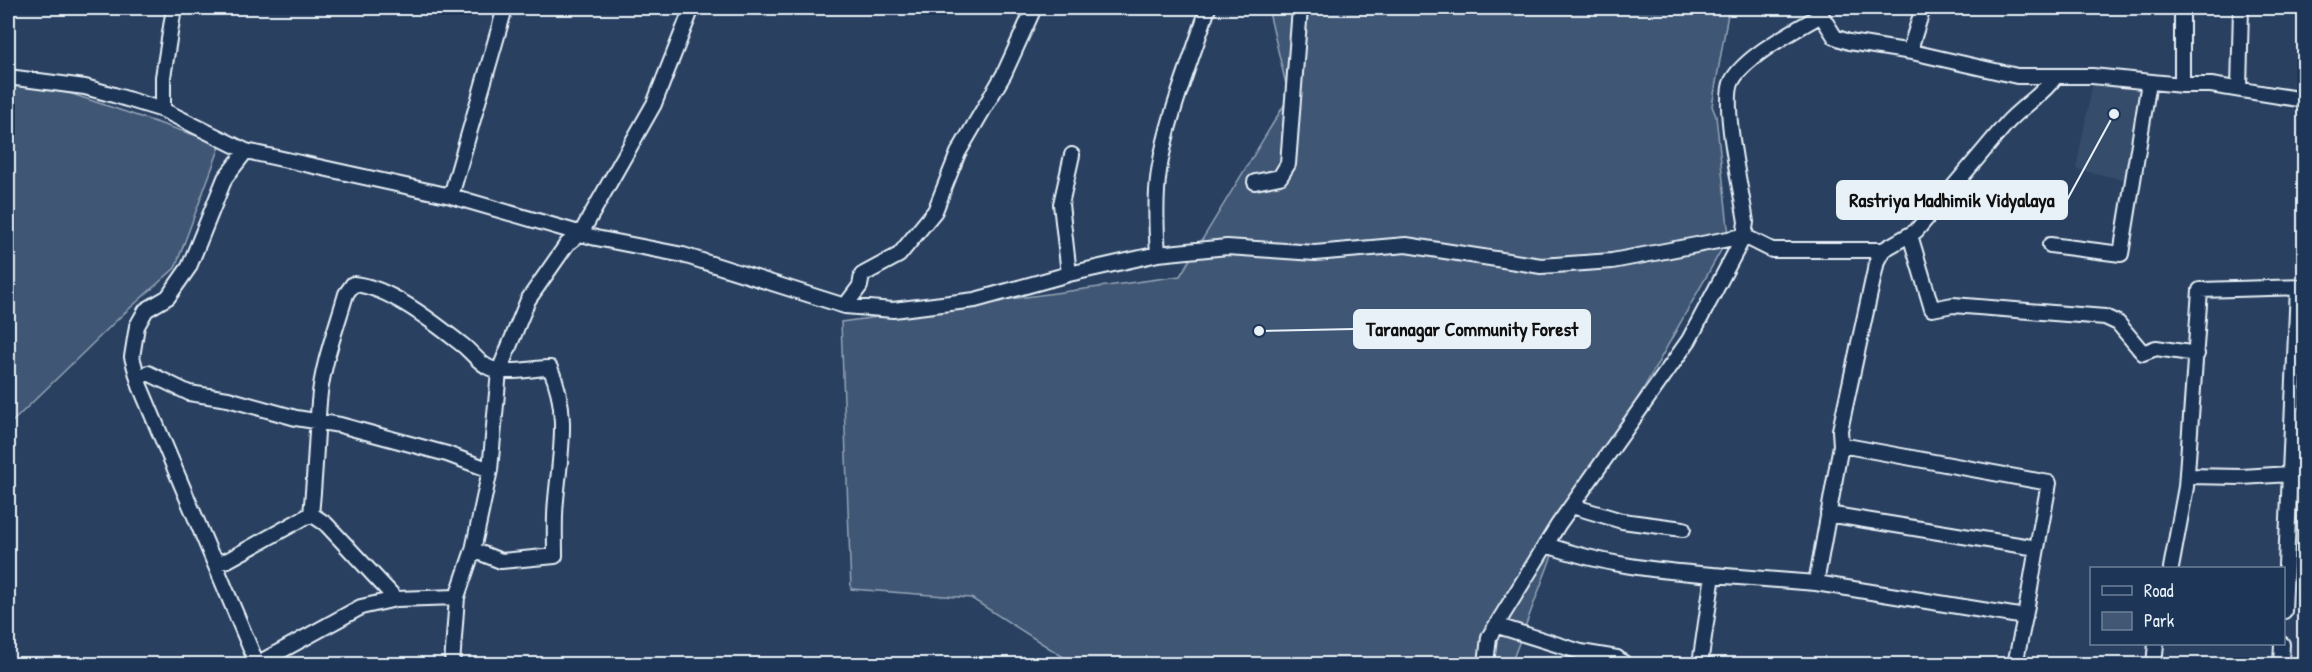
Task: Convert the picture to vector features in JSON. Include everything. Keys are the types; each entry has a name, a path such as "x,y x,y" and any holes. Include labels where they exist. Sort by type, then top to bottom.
{"street":[{"path":"163,110 163,77 174,8"},
{"path":"451,196 505,8"},
{"path":"452,664 457,597 473,550 489,470 499,371 528,300 567,244 581,233 654,104 692,8"},
{"path":"845,306 860,286 862,275 899,255 935,211 958,153 1004,74 1034,8"},
{"path":"1158,254 1156,219 1159,172 1171,114 1208,8"},
{"path":"1255,182 1280,177 1288,164 1300,8"},
{"path":"1912,52 1912,43 1923,8"},
{"path":"2182,8 2182,85"},
{"path":"2239,90 2241,8"},
{"path":"1486,664 1489,637 1572,506 1689,340 1744,236 1746,222 1728,104 1731,82 1745,64 1821,11 1835,37 1849,42 1912,52 2017,75 2092,76 2182,85 2211,85 2304,100"},
{"path":"8,77 85,87 163,110 246,151 451,196 596,238 683,255 845,306 893,310 975,300 1069,274 1158,254 1227,247 1342,253 1406,245 1541,266 1612,261 1744,236 1772,250 1883,250 1910,235 1932,213 2017,111 2045,91 2056,76"},
{"path":"2050,244 2121,254 2149,82"},
{"path":"246,151 225,178 189,267 168,297 146,310 137,326 132,357 138,378 257,664 361,607 396,599 457,597"},
{"path":"1069,274 1060,204 1072,155"},
{"path":"1910,235 1932,309 1953,305 2104,317 2118,323 2144,353 2156,348 2197,354"},
{"path":"1816,583 1841,446 1840,430 1877,261 1883,250"},
{"path":"311,514 319,401 329,354 346,294 353,284 363,285 395,298 436,324 488,368 499,371 550,368 557,383 564,430 556,503 555,555 501,561 473,550"},
{"path":"2171,567 2187,476 2200,290 2301,287 2285,572"},
{"path":"138,378 148,373 189,393 228,399 296,418 319,421 447,454 489,470"},
{"path":"1841,446 2049,483 2015,664"},
{"path":"2187,476 2242,477 2290,474"},
{"path":"1572,506 1622,521 1683,529"},
{"path":"214,557 217,562 228,560 311,514"},
{"path":"311,514 326,524 396,599"},
{"path":"1828,514 2037,548"},
{"path":"1546,545 1591,560 1639,569 1816,583 2025,616"},
{"path":"1700,664 1713,575"},
{"path":"1498,626 1581,652 1617,658 1625,664"},
{"path":"2154,664 2156,645"},
{"path":"2281,664 2282,645"}],"shaded area":[{"path":"2093,82 2143,86 2139,141 2125,180 2076,169"}],"green space":[{"path":"1268,8 1729,8 1712,106 1716,116 1729,236 1556,545 1511,664 1068,664 1068,660 971,598 851,589 841,322 1180,276 1289,97"},
{"path":"8,82 72,94 221,144 175,268 120,317 8,426"}],"place":[{"name":"Rastriya Madhimik Vidyalaya","path":"2114,114"},
{"name":"Taranagar Community Forest","path":"1259,331"}]}
